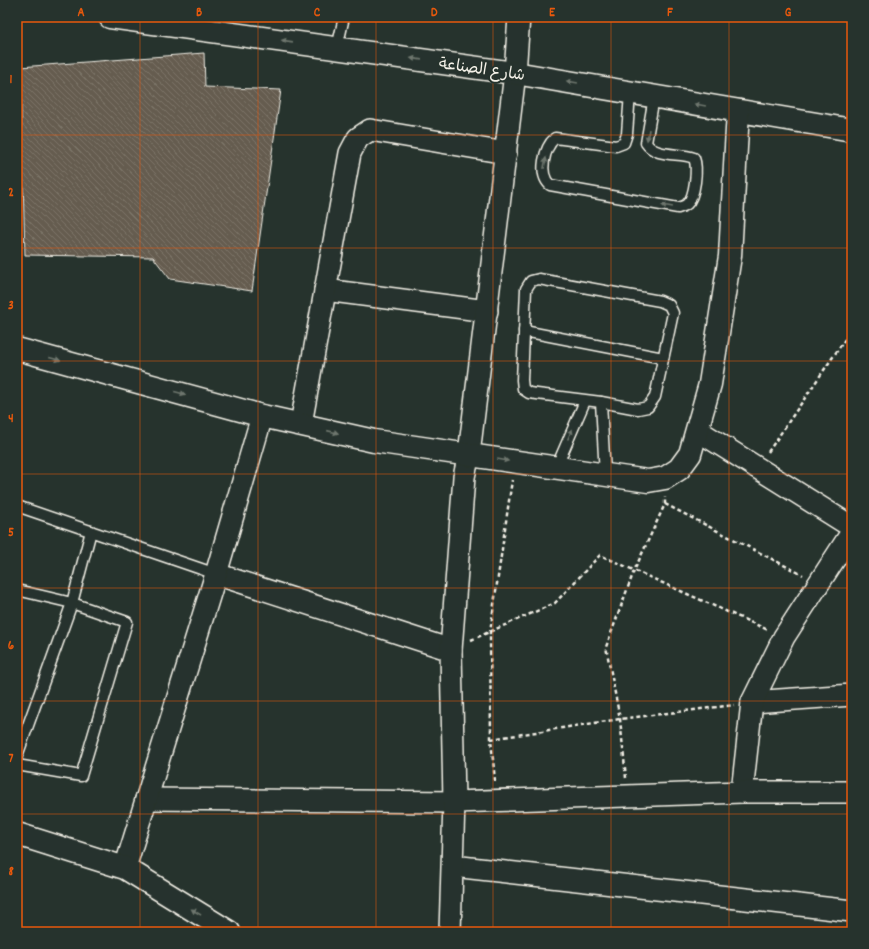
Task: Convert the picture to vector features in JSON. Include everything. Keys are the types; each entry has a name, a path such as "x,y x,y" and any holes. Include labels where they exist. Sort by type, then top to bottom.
{"street":[{"name":"شارع الصناعة","path":"111,17 515,72 852,130"},
{"path":"450,932 454,802 451,650 464,477 469,454 506,153 515,72 519,17"},
{"path":"17,349 262,416 374,441 648,481 665,478 679,469 690,454 710,384 730,256 738,111"},
{"path":"302,424 350,153 358,138 370,130 506,153"},
{"path":"326,290 487,311"},
{"path":"125,868 216,574 262,416"},
{"path":"697,430 852,527"},
{"path":"742,792 752,702 784,637 852,532"},
{"path":"216,574 451,650"},
{"path":"752,702 852,695"},
{"path":"146,799 454,802 742,792 852,792"},
{"path":"17,834 125,868 229,932"},
{"path":"453,866 852,911"}],"lane":[{"path":"337,48 344,17"},
{"path":"630,93 627,134 624,143 616,146 555,138 548,145 543,174 544,180 550,185 663,206 678,208 686,205 692,198 697,166 694,158 686,155 650,150 646,143 654,97"},
{"path":"539,279 660,301 669,305 673,314 663,358 655,397 648,407 638,409 601,402 529,393 523,389 526,289 531,281 539,279"},
{"path":"524,331 663,358"},
{"path":"556,468 584,401"},
{"path":"601,402 605,475"},
{"path":"17,506 216,574"},
{"path":"17,756 72,603 91,531"},
{"path":"17,590 72,603 126,622 81,776 17,765"}],"path":[{"path":"758,468 852,329"},
{"path":"497,800 491,739 490,632 514,462"},
{"path":"628,796 620,719 606,647 634,571 665,504 665,478"},
{"path":"665,504 818,583"},
{"path":"490,632 555,603 600,555 784,637"},
{"path":"491,739 620,719 752,702"}],"building":[{"path":"204,53 205,87 281,90 252,291 170,279 153,257 25,255 20,67"}]}
